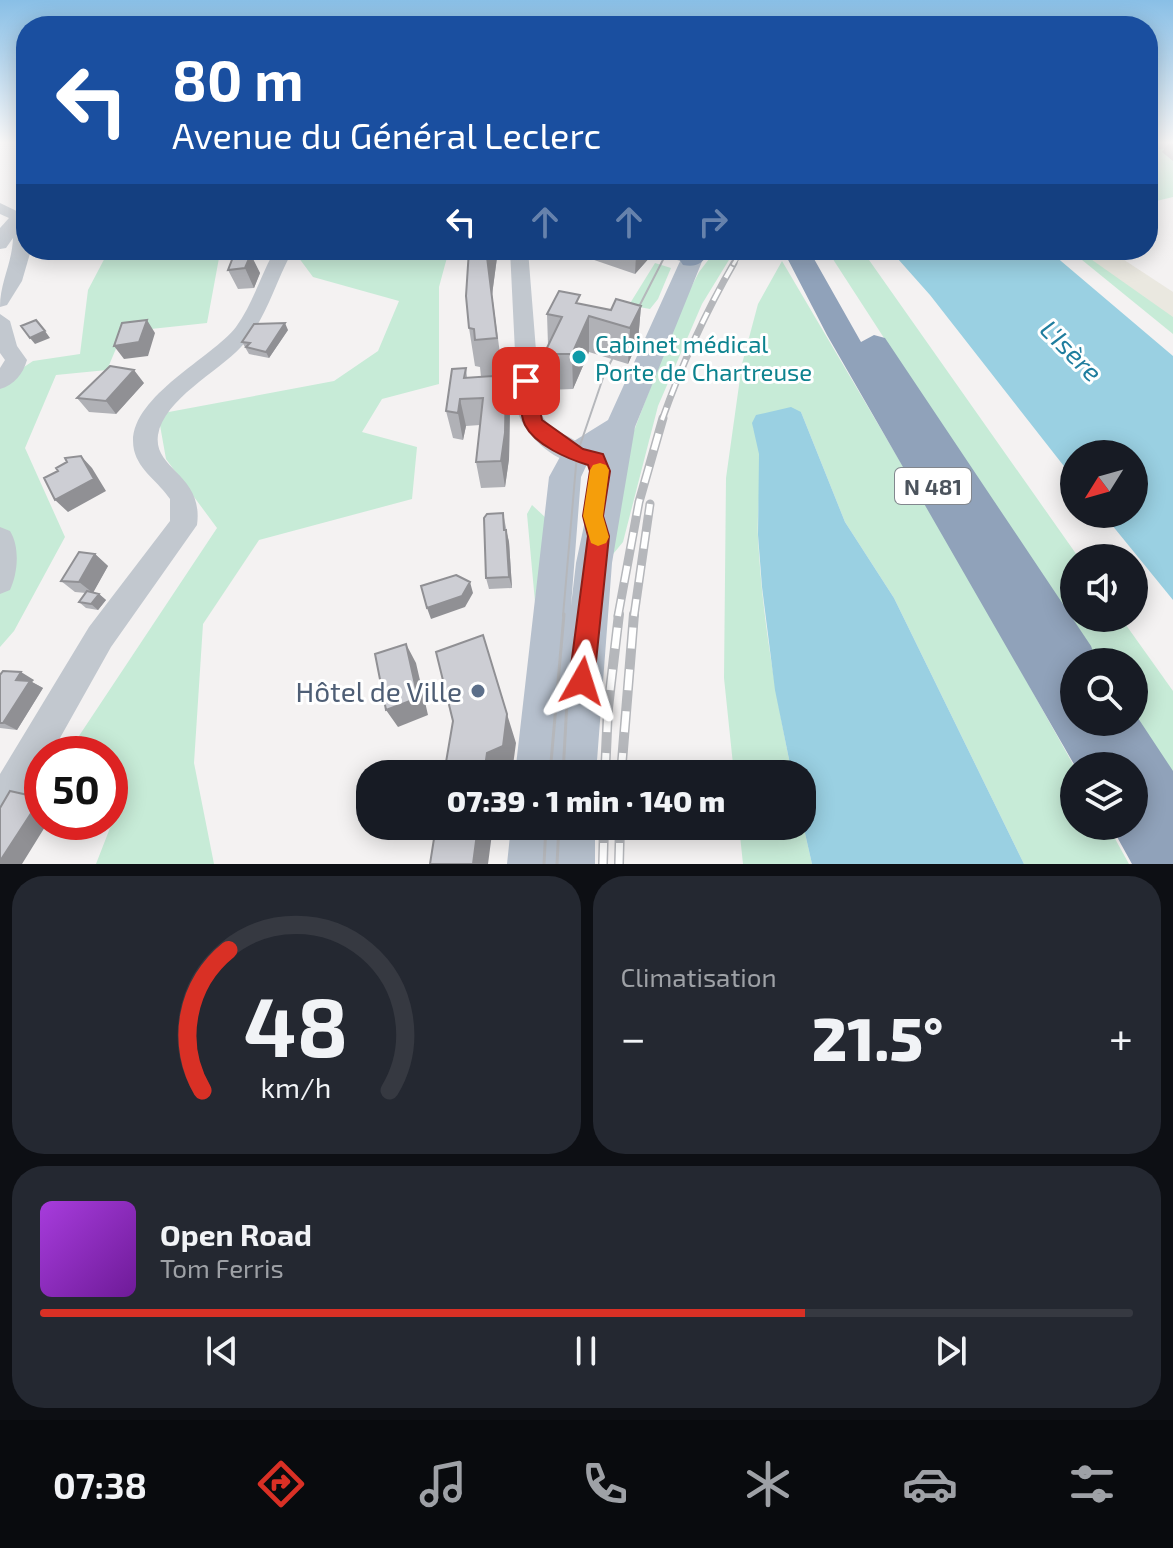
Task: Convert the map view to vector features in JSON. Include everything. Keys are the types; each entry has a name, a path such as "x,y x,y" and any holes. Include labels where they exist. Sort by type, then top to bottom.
{"highway":[{"name":"N 481","path":"801,260 842,335 1060,695"},
{"name":"N 481","path":"821,260 1066,648"},
{"path":"1122,736 1173,817"},
{"path":"1147,840 1162,864"}],"main road":[{"path":"538,760 564,487 569,465 593,446 690,260"},
{"path":"575,760 589,602 599,536 593,516 600,471 593,446"},
{"path":"531,864 533,840"},
{"path":"571,864 572,840"}],"street":[{"path":"0,244 10,225 16,222"},
{"path":"0,301 15,282 21,260"},
{"path":"0,808 100,637 183,525 188,509 186,498 149,458 145,439 150,422 158,409 221,355 242,332 260,303 279,260"},
{"path":"518,260 516,278 533,423 593,446"},
{"path":"0,321 7,347 16,360 13,369 0,381"},
{"path":"0,539 3,544 0,581"}],"shaded area":[{"path":"1088,260 1124,260 1173,292 1173,331"}],"green space":[{"path":"1158,183 1173,183 1173,197 1158,201"},
{"path":"104,260 219,260 207,323 123,332 107,370 56,375 25,448 65,537 14,631 0,647 0,383 33,361 80,354 88,290"},
{"path":"300,260 446,260 439,287 439,384 382,399 362,432 417,447 412,499 259,540 203,624 194,763 214,864 96,864 105,840 128,840 128,736 79,736 217,528 166,459 158,414 334,381 378,351 399,301 313,277"},
{"path":"708,260 729,260 702,304 658,406 623,542 604,565 616,478 681,307"},
{"path":"833,260 869,260 1069,544 1060,544 1060,610"},
{"path":"1082,260 1092,260 1173,317 1173,334"},
{"path":"782,261 974,587 1066,752 1060,752 1060,840 1116,840 1129,864 1024,864 894,598 845,522 801,412 753,427 760,467 758,537 766,627 789,760 733,760 724,678 726,478 742,364 758,304"},
{"path":"655,263 671,268 658,299 650,309 629,305"},
{"path":"532,505 546,518 535,602 527,514"},
{"path":"1075,632 1131,632 1142,648 1085,648"},
{"path":"1148,656 1173,691 1173,780 1143,736 1148,736"},
{"path":"740,840 807,840 812,864 743,864"}],"water":[{"name":"L'Isère","path":"899,260 1060,260 1173,356 1173,600 1148,569 1148,544 1127,544 1114,528 1148,528 1148,440 1060,440 1060,461"},
{"path":"791,407 801,412 845,522 894,598 1024,864 812,864 807,840 816,840 816,760 789,760 775,690 758,535 759,454 752,423 756,415"}],"building":[{"path":"232,260 248,260 245,268 228,270"},
{"path":"468,260 487,260 497,338 475,340 474,329 469,328 466,296"},
{"path":"559,291 580,295 576,303 611,310 616,299 641,306 630,328 589,316 572,354 544,354 562,317 547,314"},
{"path":"36,320 45,331 30,338 21,326"},
{"path":"147,320 139,342 114,346 122,323"},
{"path":"285,323 266,352 246,347 250,343 242,342 254,324"},
{"path":"110,366 134,370 106,401 77,398"},
{"path":"466,368 464,378 493,376 493,380 506,379 501,461 476,462 483,398 460,399 458,413 446,411 452,369"},
{"path":"81,456 94,479 55,500 44,478 58,471 56,468 67,462 65,458"},
{"path":"503,513 509,577 486,578 484,518 487,514"},
{"path":"79,552 95,554 79,582 61,581"},
{"path":"456,575 470,582 462,596 427,608 421,586"},
{"path":"87,591 99,594 91,604 79,602"},
{"path":"483,635 507,714 503,746 487,753 486,760 446,760 453,721 436,652"},
{"path":"406,644 418,698 386,710 375,654"},
{"path":"3,671 21,672 16,680 30,681 3,723 0,723 0,675"},
{"path":"10,791 24,794 24,824 0,861 0,808"},
{"path":"434,840 476,840 473,864 430,864"}],"tram line":[{"path":"563,616 577,454 604,375 663,260"},
{"path":"551,760 564,614"},
{"path":"564,760 567,702"},
{"path":"544,864 545,840"},
{"path":"557,864 558,840"}],"railway":[{"path":"733,265 736,260"},
{"path":"662,420 695,339 734,263"},
{"path":"618,616 639,502 663,418"},
{"path":"634,616 650,504"},
{"path":"606,760 619,614"},
{"path":"622,760 634,614"},
{"path":"603,864 604,840"},
{"path":"619,864 620,840"}],"slow traffic":[{"path":"598,537 593,516 600,470"}],"place":[{"name":"Cabinet médical Porte de Chartreuse","path":"579,357"},
{"name":"Hôtel de Ville","path":"478,691"}],"route":[{"path":"526,381 533,423 541,432 577,454 596,459 600,471 593,516 599,536 582,681"}]}
